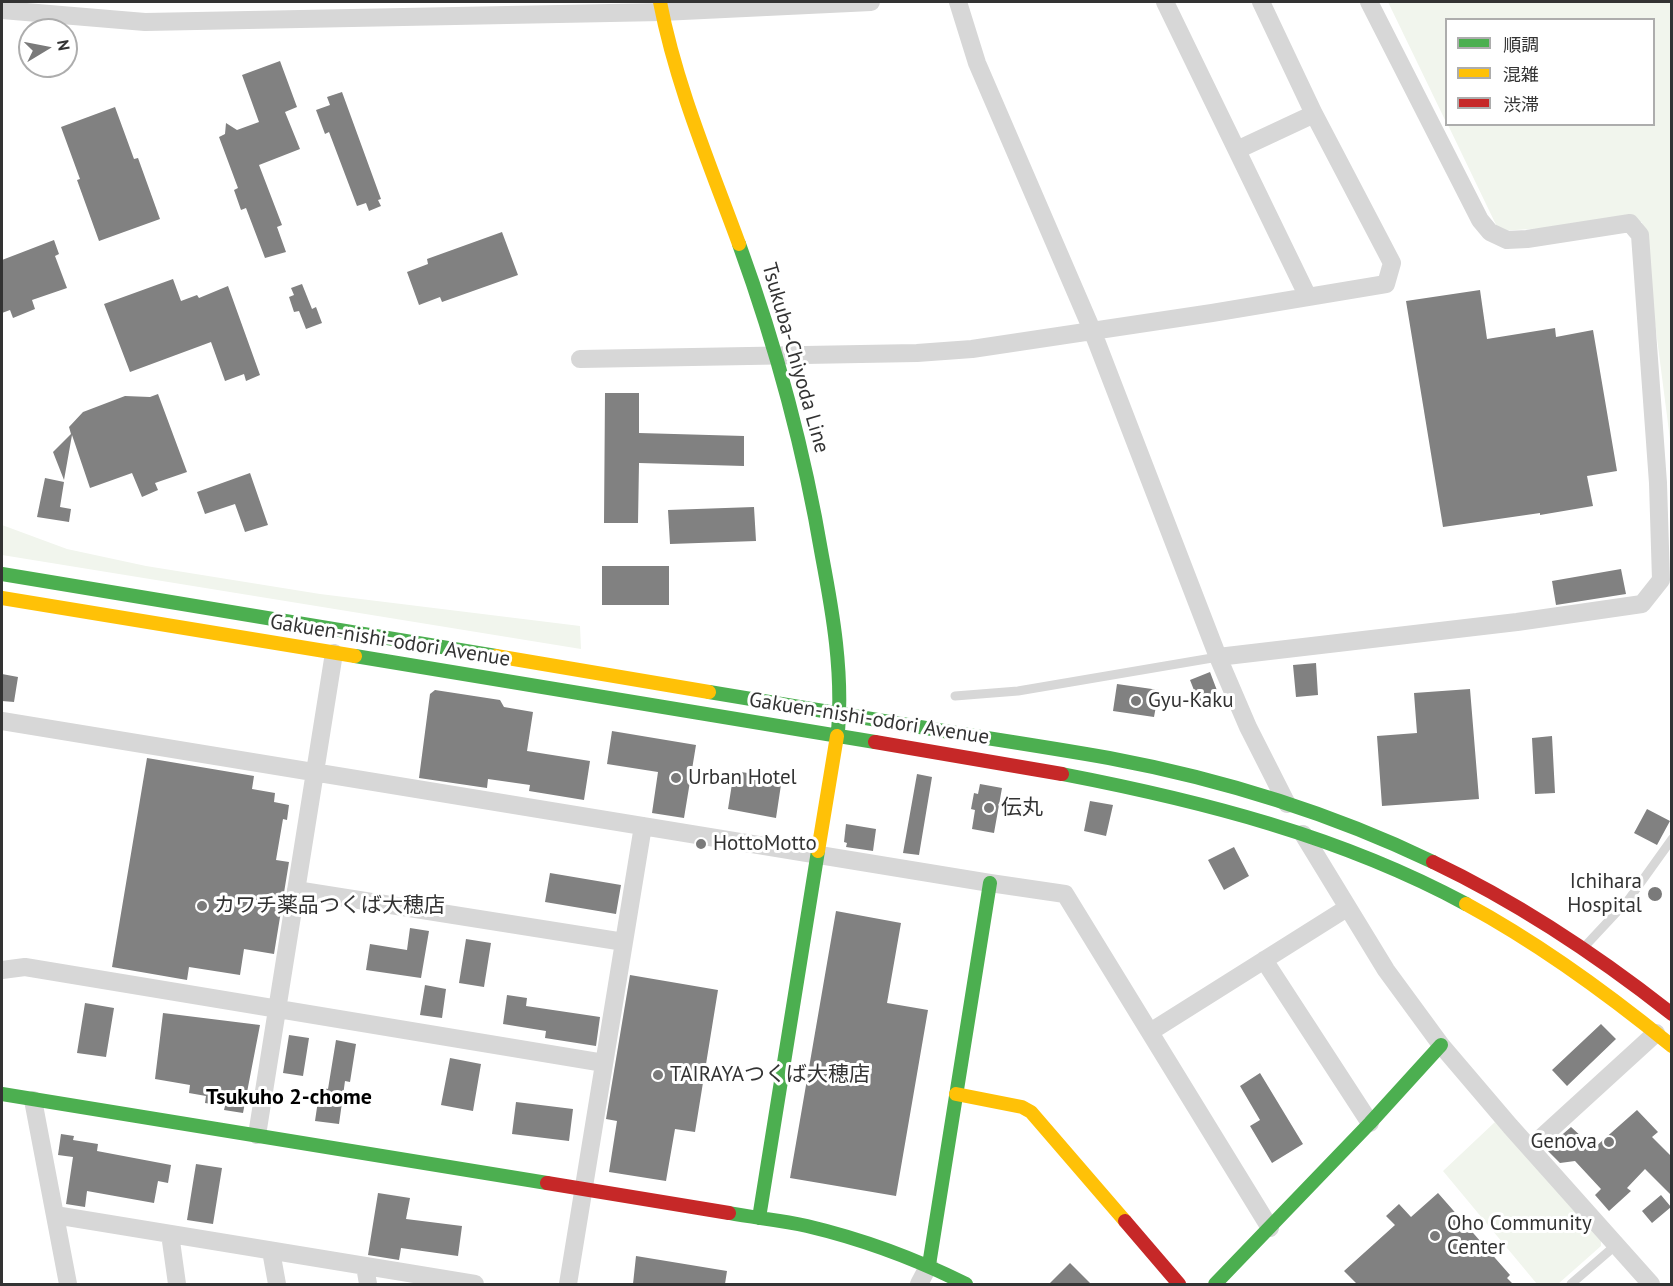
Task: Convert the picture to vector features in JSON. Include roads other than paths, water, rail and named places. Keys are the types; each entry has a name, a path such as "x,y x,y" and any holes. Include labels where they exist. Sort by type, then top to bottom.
{"main road":[{"name":"Tsukuba-Chiyoda Line","path":"661,7 698,135 757,293 791,404 818,531 841,681 837,736 759,1218"},
{"name":"Gakuen-nishi-odori Avenue","path":"2,574 1109,758 1240,789 1356,828 1454,871 1525,910 1583,948 1671,1014"},
{"name":"Gakuen-nishi-odori Avenue","path":"2,598 1112,782 1187,800 1303,834 1360,854 1408,875 1525,938 1610,996 1671,1046"},
{"path":"929,1265 990,883"},
{"path":"1215,1284 1370,1123 1441,1044"},
{"path":"2,1094 806,1226 889,1249 929,1265 966,1284"},
{"path":"956,1094 1022,1107 1031,1112 1179,1284"}],"street":[{"path":"2,10 145,22 871,2"},
{"path":"958,2 977,63 1092,330 1218,657 1248,727 1303,834 1386,970 1441,1044 1651,1284"},
{"path":"1165,2 1308,297"},
{"path":"580,359 917,353 972,349 1386,284 1392,263 1314,114 1261,2"},
{"path":"1218,657 1516,622 1642,604 1661,580 1665,484 1640,235 1630,223 1527,239 1507,240 1490,232 1480,220 1369,2"},
{"path":"1237,150 1314,114"},
{"path":"257,1135 334,653"},
{"path":"2,721 1065,894 1269,1228"},
{"path":"568,1284 643,826"},
{"path":"296,890 624,942"},
{"path":"1150,1032 1347,908"},
{"path":"1264,960 1370,1123"},
{"path":"2,970 25,967 604,1063"},
{"path":"1530,1148 1656,1033"},
{"path":"33,1100 68,1284"},
{"path":"55,1215 271,1251 366,1275 466,1284"},
{"path":"170,1234 177,1284"},
{"path":"271,1251 277,1284"},
{"path":"919,1284 929,1265"}],"lane":[{"path":"955,696 1018,691 1218,657"},
{"path":"1583,948 1629,898 1671,838"},
{"path":"1571,1284 1616,1245"}],"place":[{"name":"Gyu-Kaku","path":"1136,701"},
{"name":"Urban Hotel","path":"676,778"},
{"name":"伝丸","path":"989,808"},
{"name":"HottoMotto","path":"701,844"},
{"name":"Ichihara Hospital","path":"1655,894"},
{"name":"カワチ薬品つくば大穂店","path":"202,906"},
{"name":"TAIRAYAつくば大穂店","path":"658,1075"},
{"name":"Genova","path":"1609,1142"},
{"name":"Oho Community Center","path":"1435,1236"}],"district":[{"name":"Tsukuho 2-chome","path":"289,1098"}]}
